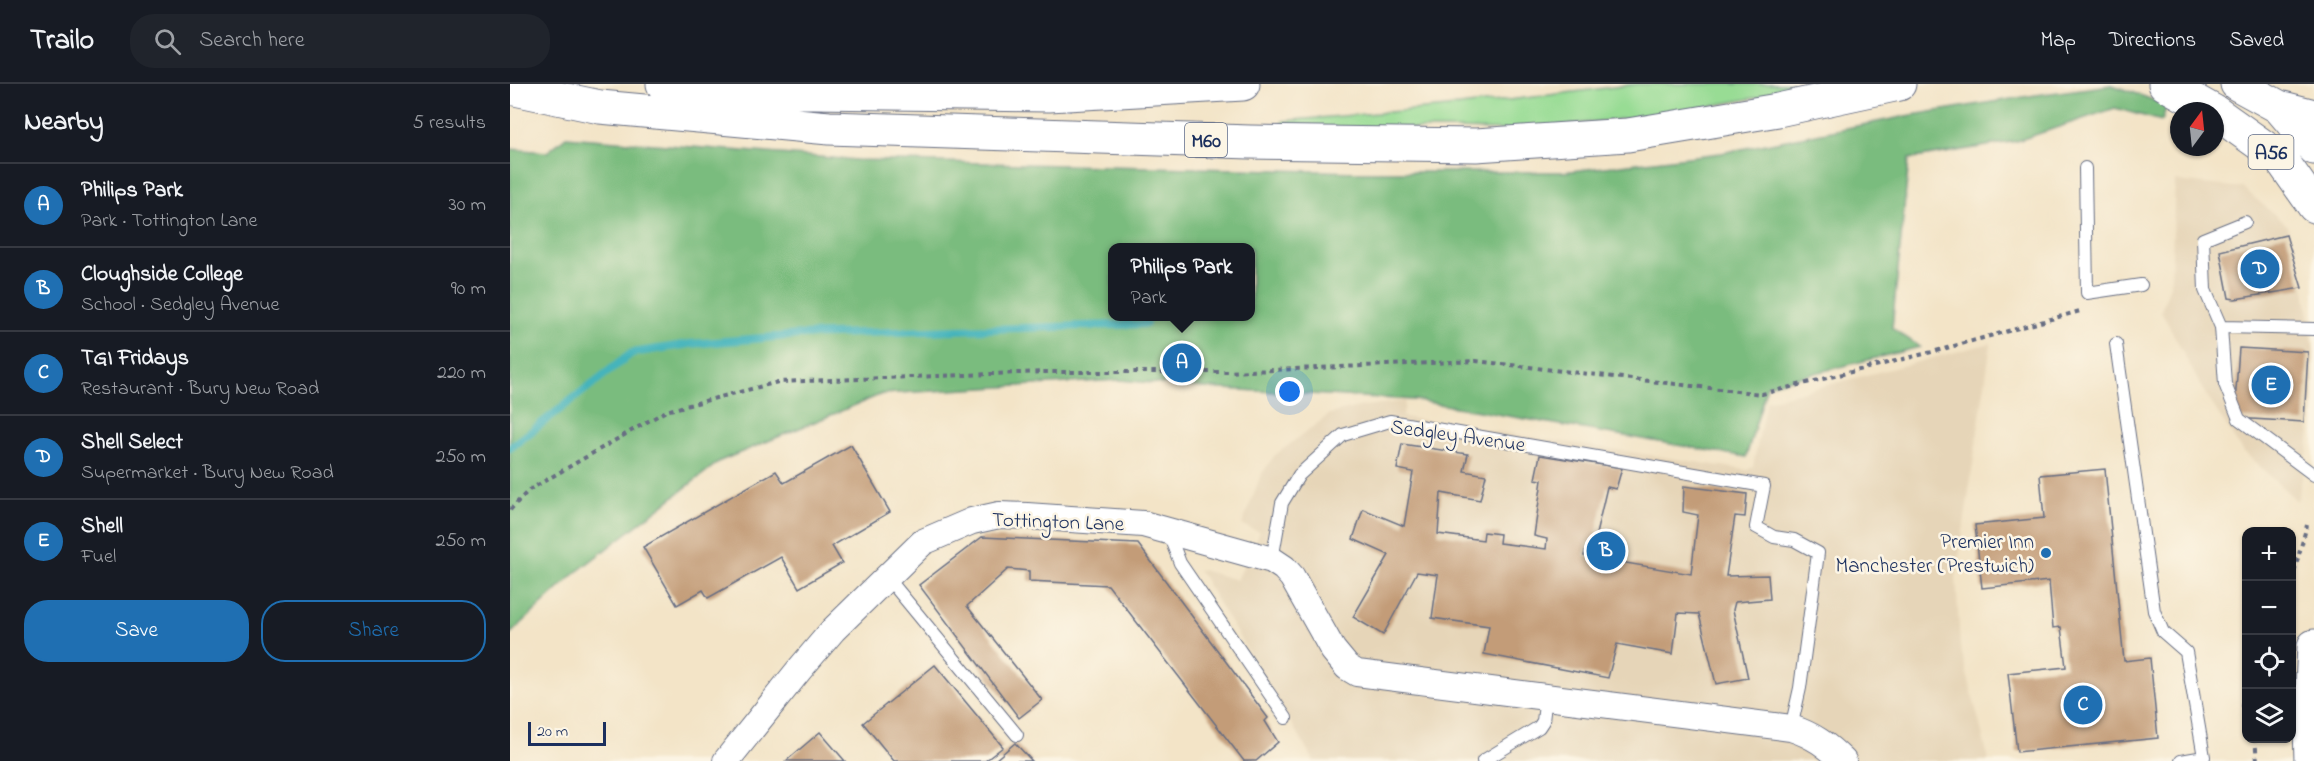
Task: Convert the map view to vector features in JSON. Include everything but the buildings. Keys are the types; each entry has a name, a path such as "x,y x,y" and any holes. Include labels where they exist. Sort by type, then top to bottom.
{"highway":[{"path":"663,84 744,92 1048,95 1243,84"},
{"name":"M60","path":"510,88 600,107 829,128 1250,142 1476,145 1628,135 1778,110 1899,84"},
{"name":"A56","path":"2237,84 2279,107 2314,116"},
{"name":"A56","path":"2170,86 2198,102"},
{"name":"A56","path":"2279,107 2314,148"},
{"name":"A56","path":"2224,118 2281,159 2314,206"},
{"path":"2311,761 2310,725 2314,646"}],"street":[{"name":"Tottington Lane","path":"726,761 826,638 887,577 923,542 972,521 999,515 1143,524 1272,560"},
{"path":"1272,560 1292,577 1341,661 1357,673 1791,728 1828,745 1843,761"}],"lane":[{"path":"2085,168 2086,292 2141,285"},
{"path":"2245,222 2203,238 2205,290 2221,327 2225,384 2239,419 2314,475"},
{"path":"2221,327 2313,329"},
{"path":"2116,344 2154,610 2163,632 2187,652 2204,757 2181,761"},
{"name":"Sedgley Avenue","path":"1272,560 1282,503 1299,475 1343,435 1390,421 1764,486 1756,527 1774,537 1794,540 1818,553 1800,688 1791,728"},
{"path":"1168,531 1180,563 1286,718"},
{"path":"887,577 1017,735"},
{"path":"1483,761 1539,727 1543,721 1546,696"}],"path":[{"path":"510,510 529,490 666,411 778,382 1045,372 1228,372 1476,361 1762,394 1936,351 2083,310"},
{"path":"2296,565 2307,525"},
{"path":"2255,743 2257,761"}],"shaded area":[{"path":"2175,181 2243,188 2287,225 2305,289 2314,352 2308,451 2297,501 2241,449 2203,390 2161,311 2171,282"},
{"path":"1991,343 1956,578 1960,646 1989,761 1314,761 1198,569 1237,580 1260,532 1242,525 1261,475 1274,456 1330,414 1358,407 1405,401 1403,417 1747,470 1753,467 1766,401"}],"green space":[{"path":"1638,84 1831,84 1660,115 1517,130 1282,127 1281,125 1283,121 1460,106"},
{"path":"2112,85 2167,105 2162,121 2115,108 2017,141 1909,159 1892,328 1920,347 1767,385 1746,457 1415,400 1206,388 1120,380 882,394 720,461 579,570 510,634 510,149 547,152 566,137 857,160 1359,172 1563,172 1721,153 1912,115"}],"waterway":[{"path":"510,448 632,353 690,344 801,335 1146,324"}],"place":[{"name":"Shell Select","path":"2260,269"},
{"name":"Philips Park","path":"1182,363"},
{"name":"Shell","path":"2271,385"},
{"name":"Cloughside College","path":"1606,551"},
{"name":"Premier Inn Manchester (Prestwich)","path":"2046,553"},
{"name":"TGI Fridays","path":"2083,705"}]}
